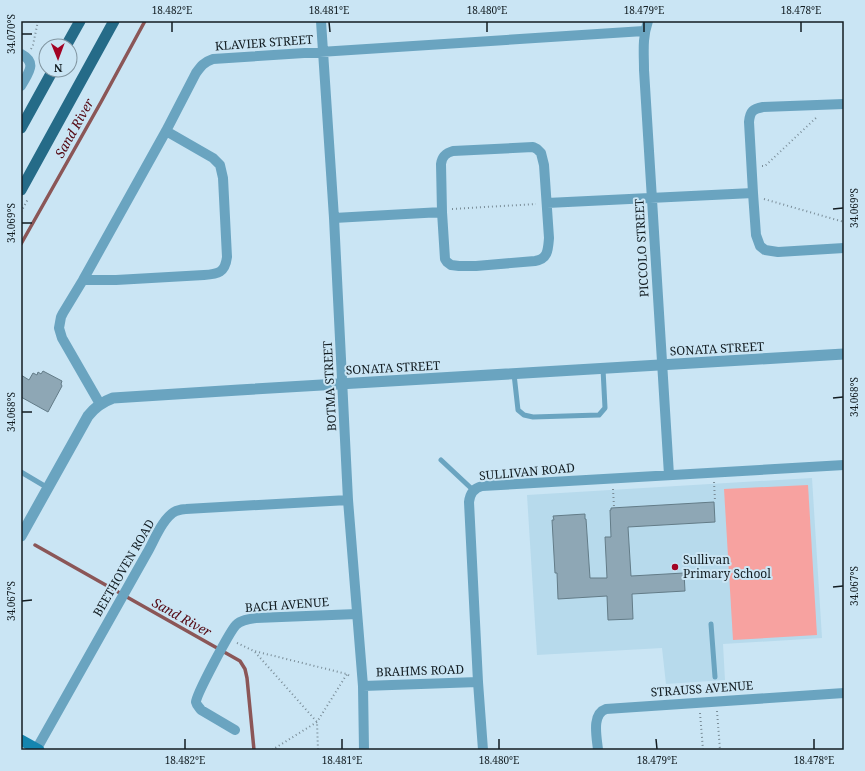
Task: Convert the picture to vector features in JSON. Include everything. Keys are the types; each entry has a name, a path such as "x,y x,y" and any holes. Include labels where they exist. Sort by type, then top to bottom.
{"main road":[{"path":"70,38 80,21"},
{"path":"21,190 114,21"},
{"path":"21,128 49,78"},
{"path":"21,740 38,750"}],"street":[{"name":"BOTMA STREET","path":"321,21 334,218 348,500 363,686 364,750"},
{"name":"PICCOLO STREET","path":"648,21 644,32 643,42 644,70 669,475"},
{"name":"KLAVIER STREET","path":"100,404 60,331 61,317 166,131 196,73 207,61 213,59 644,32"},
{"path":"21,86 31,65 29,60 24,55"},
{"path":"844,104 768,106 753,110 749,117 756,234 760,246 765,250 778,252 844,248"},
{"path":"83,280 116,280 215,274 219,273 225,266 227,257 224,194 220,165 213,158 166,131"},
{"path":"533,147 542,153 547,203 549,238 548,252 546,256 540,260 476,266 451,265 445,259 441,164 445,155 453,151 533,147"},
{"path":"547,203 753,193"},
{"path":"334,218 442,212"},
{"name":"SONATA STREET","path":"23,533 88,416 94,409 106,400 120,397 844,354"},
{"name":"SULLIVAN ROAD","path":"483,750 469,502 470,495 473,490 482,486 844,465"},
{"name":"BEETHOVEN ROAD","path":"38,750 118,604 164,523 170,516 176,512 186,509 348,500"},
{"name":"BACH AVENUE","path":"235,730 197,706 196,702 197,697 216,659 235,626 240,622 250,619 283,616 357,614"},
{"name":"BRAHMS ROAD","path":"363,686 478,682"},
{"name":"STRAUSS AVENUE","path":"598,750 596,725 600,713 603,710 612,708 844,693"}],"lane":[{"path":"514,374 518,410 524,415 533,417 599,415 605,408 603,368"},
{"path":"441,460 473,490"},
{"path":"21,472 48,488"},
{"path":"711,624 715,677"}],"path":[{"path":"24,55 34,45 38,21"},
{"path":"751,167 765,166 822,113 822,104"},
{"path":"753,193 766,200 844,222"},
{"path":"442,212 447,209 547,203"},
{"path":"714,485 715,501"},
{"path":"613,491 614,507"},
{"path":"225,642 254,651 347,674 363,686"},
{"path":"254,651 316,722 318,750"},
{"path":"272,750 316,722 347,674"},
{"path":"717,701 720,750"},
{"path":"700,702 703,750"}],"shaded area":[{"name":"Sullivan Primary School","path":"812,478 822,638 723,644 725,680 666,684 662,648 537,655 527,495"},
{"path":"808,485 817,635 733,640 724,489"}],"building":[{"path":"43,371 62,381 62,386 48,412 21,397 21,375 29,380 33,373 37,375 38,372 41,374"},
{"path":"714,502 715,522 628,527 631,576 684,573 685,591 632,594 633,619 608,620 607,596 558,599 557,573 555,573 553,516 585,514 590,578 607,578 605,537 611,537 611,508"}],"waterway":[{"name":"Sand River","path":"21,244 145,21"},
{"name":"Sand River","path":"35,545 240,661 245,669 247,678 254,750"}],"place":[{"name":"Sullivan Primary School","path":"675,567"}]}
